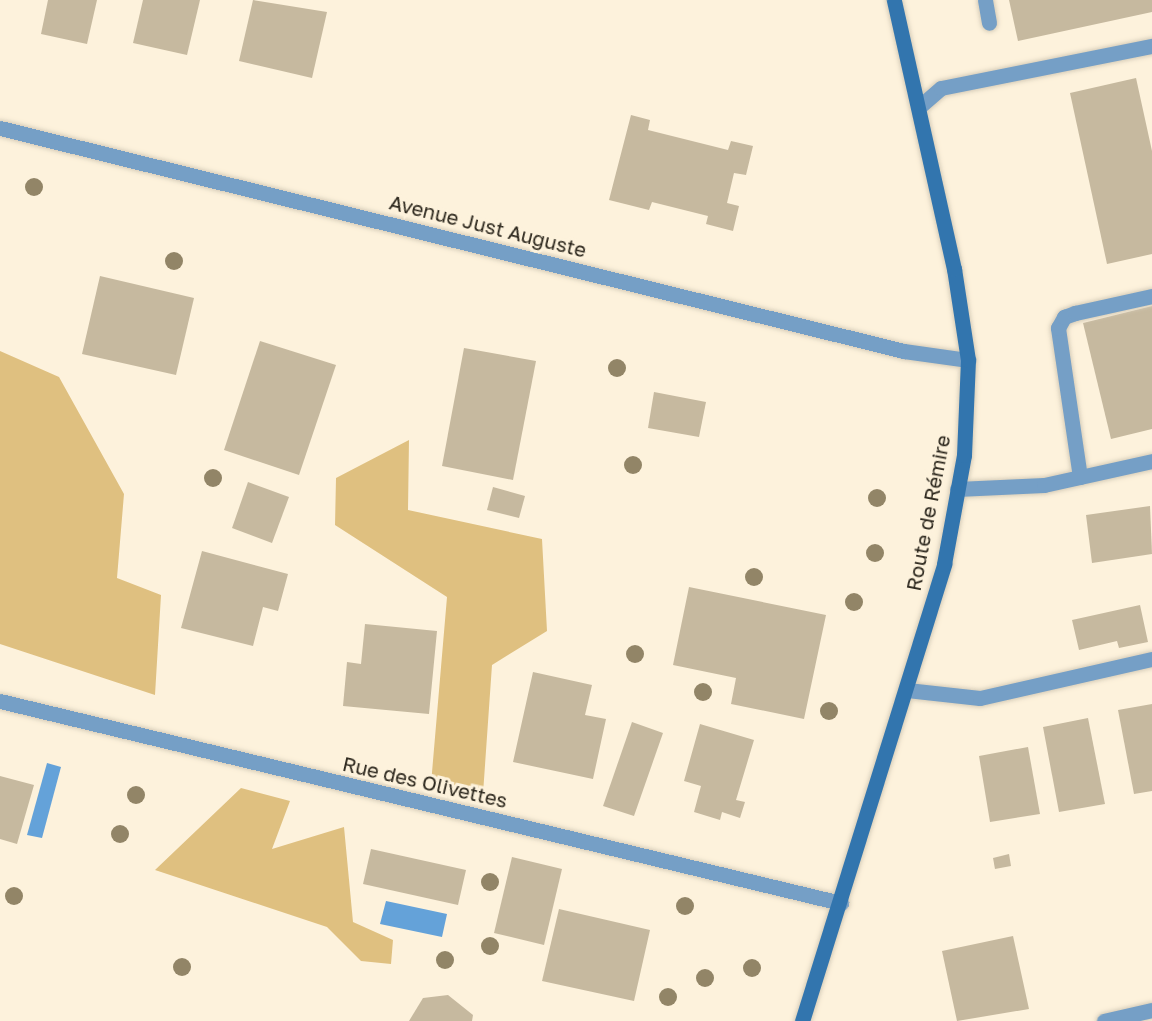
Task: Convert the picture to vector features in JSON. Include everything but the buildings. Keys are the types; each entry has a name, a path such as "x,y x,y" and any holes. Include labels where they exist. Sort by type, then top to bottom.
{"main road":[{"name":"Route de Rémire","path":"802,1021 841,903 944,564 964,455 968,360 954,269 894,0"}],"street":[{"path":"985,0 989,23"},
{"path":"919,107 942,88 1152,45"},
{"name":"Avenue Just Auguste","path":"0,128 904,351 968,360"},
{"path":"1080,477 1058,328 1064,318 1075,312 1152,296"},
{"path":"957,489 1019,489 1152,461"},
{"path":"907,690 980,698 1152,659"},
{"name":"Rue des Olivettes","path":"0,701 841,903"},
{"path":"1104,1021 1152,1010"}],"shaded area":[{"path":"0,351 59,377 124,494 117,578 161,595 155,695 0,644"},
{"path":"409,440 408,510 542,539 547,631 492,665 483,794 431,784 447,597 335,525 336,478"},
{"path":"241,788 290,801 272,849 344,827 353,922 393,940 391,964 361,961 327,927 155,870"}],"water":[{"path":"47,763 61,767 42,838 27,835"},
{"path":"386,901 447,914 442,937 380,924"}]}
